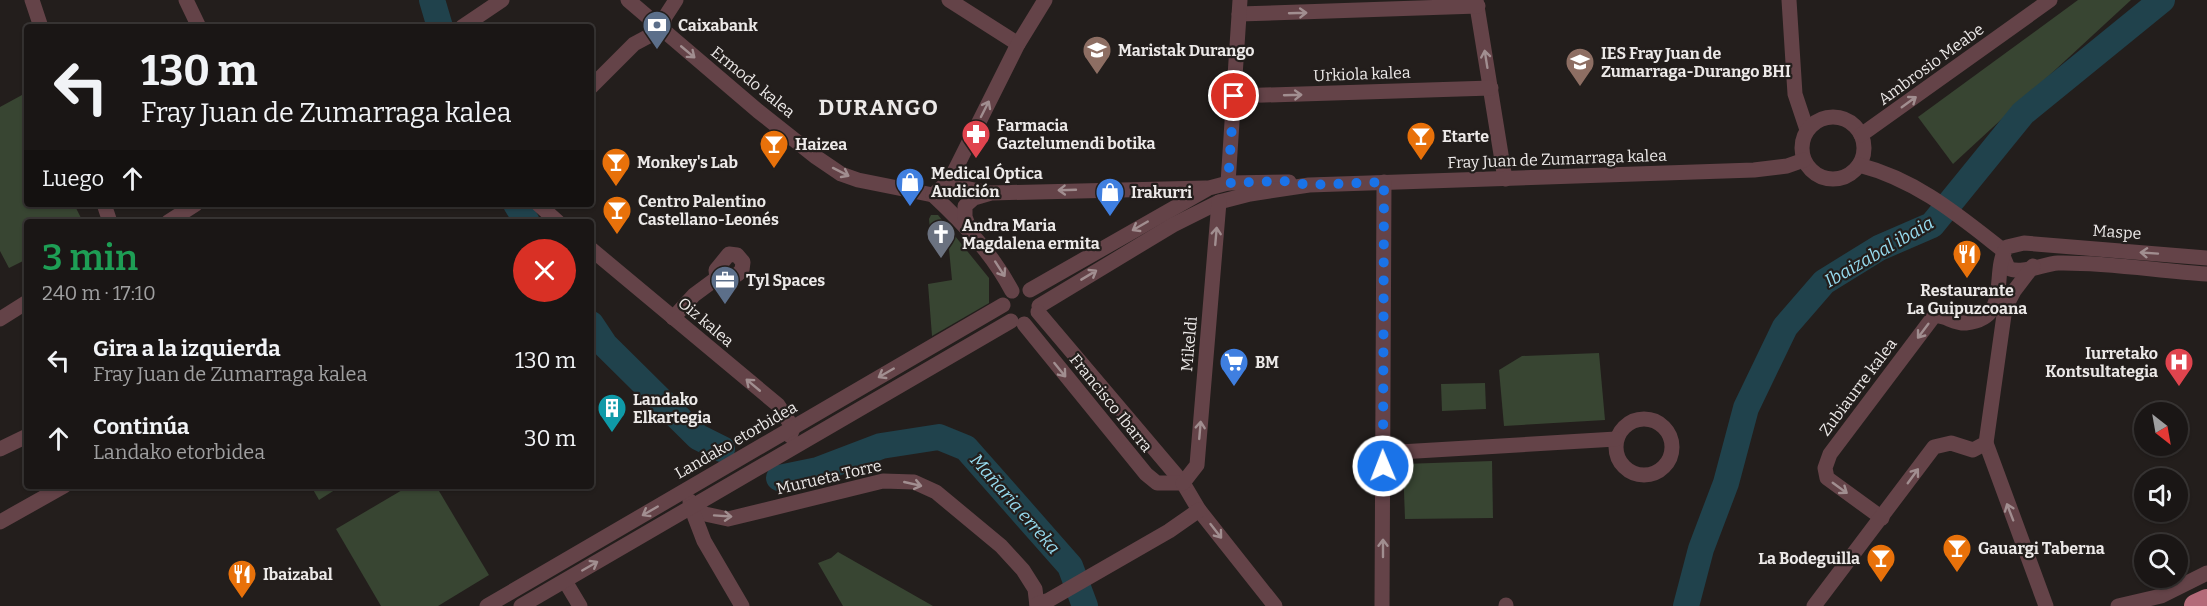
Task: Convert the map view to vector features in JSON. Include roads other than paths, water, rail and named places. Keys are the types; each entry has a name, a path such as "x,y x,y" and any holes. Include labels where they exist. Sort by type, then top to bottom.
{"highway":[{"path":"2196,606 2207,601"}],"street":[{"path":"32,0 40,24"},
{"path":"186,0 198,24"},
{"path":"466,24 502,0"},
{"name":"Ermodo kalea","path":"628,0 799,144 841,174 858,180 933,195"},
{"path":"594,84 634,44 662,29 665,17 676,0"},
{"path":"949,0 1018,44"},
{"path":"1012,291 1000,269 970,230 933,195 950,180 1018,44 1045,0"},
{"path":"1789,0 1795,94 1807,130"},
{"name":"Ambrosio Meabe","path":"1861,135 2050,0"},
{"path":"1228,183 1240,7 1477,3 1505,179"},
{"name":"Urkiola kalea","path":"1234,96 1491,88"},
{"path":"1840,118 1849,121 1861,135 1864,150 1859,165 1844,177 1825,179 1816,175 1804,160 1802,139 1807,130 1822,119 1840,118"},
{"name":"Fray Juan de Zumarraga kalea","path":"1310,185 1754,170 1787,166 1804,160"},
{"path":"1859,165 1886,172 1918,187 2004,253 2005,264 2012,270 2038,265 2207,274"},
{"path":"950,180 960,187 991,193 1209,188 1228,183 1283,181 1310,185"},
{"path":"1382,606 1384,182"},
{"path":"521,606 760,467 1018,322 1035,318 1039,309 1173,225 1219,202 1250,194 1310,185"},
{"path":"1030,290 1209,188"},
{"path":"970,230 964,217 965,206 974,198 991,193"},
{"name":"Mikeldi","path":"1182,483 1197,465 1219,202"},
{"path":"173,219 191,207"},
{"path":"541,207 555,219"},
{"name":"Maspe","path":"2004,253 2010,245 2024,243 2207,258"},
{"name":"Oiz kalea","path":"594,252 778,405 793,428"},
{"name":"Zubiaurre kalea","path":"1882,518 1827,478 1825,468 1830,454 1934,316 1964,323 1978,320 1990,311 1996,303 1999,292 2004,253"},
{"path":"2038,265 2014,291 2005,308 1986,443 2046,606"},
{"path":"673,318 694,295 717,278"},
{"path":"1018,322 1003,305 1012,291 1030,290 1035,294 1039,309"},
{"path":"0,319 24,304"},
{"name":"Landako etorbidea","path":"487,606 1003,305"},
{"name":"Francisco Ibarra","path":"1039,309 1182,483 1200,510 1275,606"},
{"name":"Francisco Ibarra","path":"1018,322 1146,474 1157,483 1182,483"},
{"path":"760,467 762,459 788,443 793,428"},
{"path":"0,449 24,437"},
{"path":"1383,453 1616,439"},
{"path":"1814,606 1934,447 1951,443 1973,450 1986,443"},
{"path":"716,473 708,485 692,495 691,507 705,541 742,606"},
{"name":"Murueta Torre","path":"691,507 705,514 728,519 883,481 914,482 936,492 1001,546 1029,580 1041,604"},
{"path":"0,522 59,489"},
{"path":"1041,604 1200,510"},
{"path":"2118,606 2161,596 2207,573"},
{"path":"565,581 580,606"}],"waterway":[{"name":"Mañaria erreka","path":"432,0 439,24"},
{"name":"Ibaizabal ibaia","path":"1686,606 1701,549 1726,483 1746,408 1785,327 1824,282 1879,248 1932,225 2023,113 2162,0"},
{"name":"Mañaria erreka","path":"518,207 525,219"},
{"name":"Mañaria erreka","path":"594,328 605,345 698,437 722,449"},
{"name":"Mañaria erreka","path":"779,478 818,470 881,446 939,437 966,448 1070,566 1085,606"}],"place":[{"name":"Caixabank","path":"657,50"},
{"name":"Maristak Durango","path":"1097,76"},
{"name":"IES Fray Juan de Zumarraga-Durango BHI","path":"1580,88"},
{"name":"Farmacia Gaztelumendi botika","path":"976,160"},
{"name":"Etarte","path":"1421,162"},
{"name":"Haizea","path":"774,170"},
{"name":"Monkey's Lab","path":"616,188"},
{"name":"Medical Óptica Audición","path":"910,208"},
{"name":"Irakurri","path":"1110,218"},
{"name":"Centro Palentino Castellano-Leonés","path":"617,236"},
{"name":"Andra Maria Magdalena ermita","path":"941,260"},
{"name":"Restaurante La Guipuzcoana","path":"1967,280"},
{"name":"Tyl Spaces","path":"725,306"},
{"name":"BM","path":"1234,388"},
{"name":"Iurretako Kontsultategia","path":"2179,388"},
{"name":"Landako Elkartegia","path":"612,434"},
{"name":"Gauargi Taberna","path":"1957,574"},
{"name":"La Bodeguilla","path":"1881,584"},
{"name":"Ibaizabal","path":"242,600"}],"district":[{"name":"DURANGO","path":"879,107"}]}
